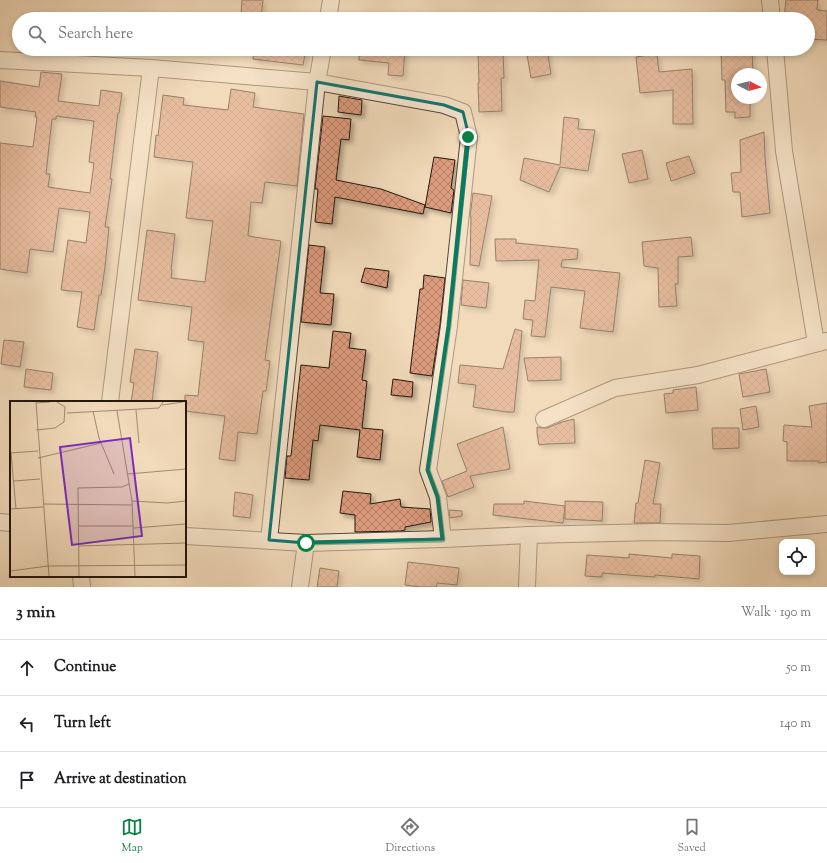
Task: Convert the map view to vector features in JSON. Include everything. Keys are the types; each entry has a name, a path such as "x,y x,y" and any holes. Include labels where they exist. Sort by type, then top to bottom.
{"street":[{"path":"329,12 331,0"},
{"path":"770,0 771,12"},
{"path":"269,540 317,82 322,56"},
{"path":"544,419 615,388 698,375 822,341 784,151 775,56"},
{"path":"0,60 151,68 317,82 444,105 463,112 468,137 449,326 428,470 438,497 443,540"},
{"path":"110,401 151,68"},
{"path":"0,522 10,523"},
{"path":"186,536 306,543 443,540 529,535 655,532 728,533 827,524"},
{"path":"527,587 529,535"},
{"path":"300,587 306,543"},
{"path":"81,577 82,587"}],"highlighted area":[{"path":"317,82 444,105 463,112 469,137 449,326 428,470 438,497 443,539 306,543 269,540"}],"building":[{"path":"242,0 263,0 262,12 241,12"},
{"path":"786,0 818,0 817,10 827,11 827,40 815,39 815,12 785,12"},
{"path":"253,56 305,56 303,65 253,59"},
{"path":"359,56 404,56 403,76 388,75 389,63 359,60"},
{"path":"478,56 503,56 504,78 501,78 502,111 479,112"},
{"path":"527,56 548,56 551,74 531,78"},
{"path":"657,56 659,72 692,69 693,124 673,124 673,90 640,93 636,57"},
{"path":"721,56 752,56 753,68 731,68 731,104 750,104 750,117 735,118 735,112 726,112 725,80 722,80"},
{"path":"41,72 62,74 58,101 99,106 101,90 122,93 118,113 110,179 112,179 105,227 109,227 105,267 94,330 77,327 82,292 61,290 68,240 86,243 90,212 59,208 53,252 30,249 27,273 0,269 0,143 33,147 37,117 35,117 36,112 0,107 0,81 39,87","holes":["56,116 94,121 89,162 94,163 90,193 48,187 50,174 46,174 52,119 56,119"]},
{"path":"231,89 255,93 253,107 304,114 297,186 265,182 262,203 251,202 248,236 281,241 265,360 270,361 266,391 263,391 257,434 238,432 235,461 219,459 225,416 186,411 185,395 198,396 204,342 188,340 192,307 138,300 147,230 175,234 171,278 205,282 213,221 186,218 193,162 154,157 163,95 184,98 183,105 228,110"},
{"path":"339,96 362,100 361,115 338,112"},
{"path":"323,116 351,119 349,140 341,139 336,180 381,189 425,205 423,214 335,197 332,224 315,222 318,189 315,189"},
{"path":"564,117 579,119 578,129 595,130 588,171 560,167 549,192 520,180 524,158 560,165"},
{"path":"764,132 770,213 742,217 740,192 733,192 731,173 741,172 740,140"},
{"path":"642,150 648,179 629,183 622,154"},
{"path":"689,156 695,173 671,181 666,163"},
{"path":"434,157 455,160 451,188 454,190 451,213 425,207"},
{"path":"473,193 492,196 479,266 470,265 470,217"},
{"path":"691,237 693,256 678,257 678,284 675,284 677,306 659,307 658,268 644,266 642,242"},
{"path":"495,239 516,239 516,243 578,249 577,259 562,260 561,267 620,273 613,332 580,328 585,291 551,287 545,337 531,336 533,320 523,319 525,300 535,301 539,260 496,261"},
{"path":"309,245 325,247 320,293 334,294 331,325 301,322"},
{"path":"365,268 389,271 387,288 361,282"},
{"path":"424,275 445,278 440,325 432,376 410,373 420,289 423,289"},
{"path":"463,280 489,283 486,308 461,305"},
{"path":"515,329 522,331 514,412 473,407 476,385 458,383 460,365 503,369"},
{"path":"333,331 351,333 349,348 366,350 362,380 367,381 362,428 383,430 380,460 357,457 360,430 320,425 318,441 313,440 309,480 285,478 287,456 291,456 301,365 329,368"},
{"path":"4,340 24,342 20,367 1,364"},
{"path":"135,349 158,352 152,401 131,401 134,383 130,382"},
{"path":"561,357 561,380 528,381 524,358"},
{"path":"26,369 53,373 51,390 24,387"},
{"path":"766,369 770,392 743,397 739,374"},
{"path":"393,379 413,382 412,397 391,395"},
{"path":"696,387 698,410 666,413 664,394 673,393 673,390"},
{"path":"827,403 827,462 787,461 787,442 783,441 784,425 812,427 809,406"},
{"path":"756,406 759,427 743,430 740,409"},
{"path":"574,419 575,443 539,445 537,427 547,428"},
{"path":"503,427 510,469 470,476 474,487 448,497 442,481 467,471 457,444"},
{"path":"712,428 739,428 739,448 713,449"},
{"path":"645,460 660,463 653,504 661,504 660,523 634,523 636,503 638,503"},
{"path":"343,491 371,494 370,504 400,499 401,507 430,509 431,522 405,527 405,530 401,531 355,532 355,515 340,513"},
{"path":"235,492 253,495 250,518 233,516"},
{"path":"524,501 565,506 563,523 493,515 494,504 524,504"},
{"path":"565,501 603,502 602,521 565,519"},
{"path":"449,510 462,511 462,516 450,518"},
{"path":"629,554 672,558 672,554 700,556 699,579 655,575 655,577 602,573 602,577 585,576 587,555 629,558"},
{"path":"408,562 459,568 457,585 437,583 436,587 421,587 405,585"},
{"path":"320,568 339,571 337,587 317,587"}],"route":[{"path":"306,543 443,540 438,497 428,470 449,326 468,137"}]}
